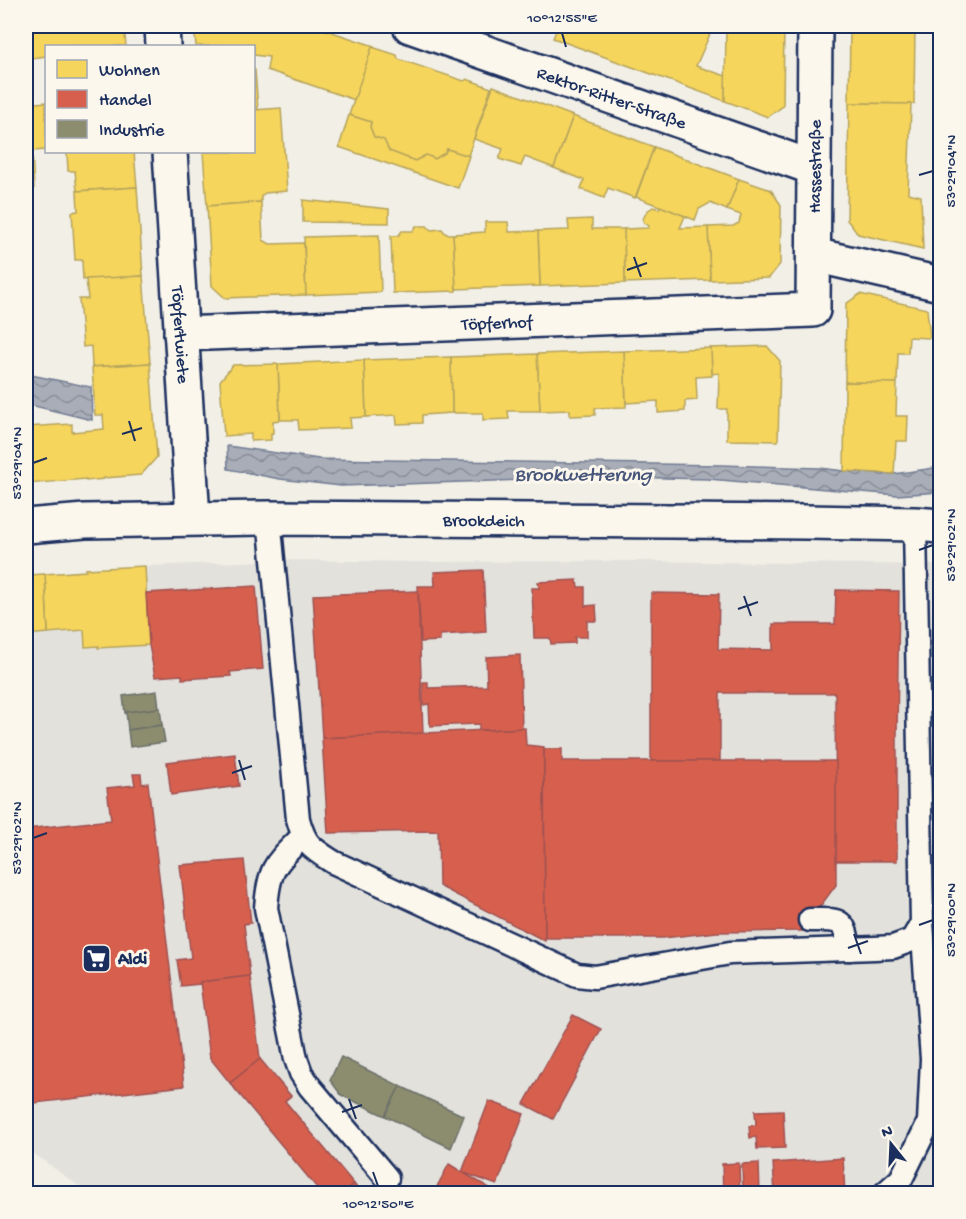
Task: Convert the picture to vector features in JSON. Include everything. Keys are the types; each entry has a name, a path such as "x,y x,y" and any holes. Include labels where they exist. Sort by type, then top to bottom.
{"street":[{"path":"162,26 163,45"},
{"name":"Rektor-Ritter-Straße","path":"410,26 814,168"},
{"name":"Hassestraße","path":"813,310 815,26"},
{"name":"Töpfertwiete","path":"170,153 193,518"},
{"path":"814,255 940,284"},
{"name":"Töpferhof","path":"181,334 813,310"},
{"name":"Brookdeich","path":"26,526 85,521 193,518 928,525"}],"lane":[{"path":"269,518 298,819 303,836 314,849 333,862 577,975 596,976 730,952 893,947 912,940 922,923"},
{"path":"884,1194 901,1179 929,1122 932,1059 922,923 928,525"},
{"path":"303,836 277,861 268,887 266,908 296,1059 310,1087 387,1178"},
{"path":"810,920 834,920 841,924 847,931 849,949"}],"shaded area":[{"path":"287,560 940,565 940,1193 90,1194 26,1148 26,575 145,566"}],"water":[{"path":"26,374 91,387 92,420 26,404"},
{"name":"Brookwetterung","path":"227,446 319,459 721,465 820,468 894,474 940,467 940,492 897,495 708,479 621,477 341,486 280,479 228,469"}],"building: Wohnen":[{"path":"26,26 124,26 126,45 45,45 45,56 26,59"},
{"path":"194,26 314,26 374,46 355,100 267,70 269,57 255,55 255,45 196,45"},
{"path":"558,26 687,26 710,34 696,66 726,76 725,101 553,38"},
{"path":"726,26 784,26 783,106 768,117 725,101"},
{"path":"850,26 915,26 914,104 849,103"},
{"path":"940,37 940,86 937,85"},
{"path":"372,47 397,55 398,59 491,88 468,156 447,149 435,159 426,155 415,161 389,151 384,140 374,137 370,127 371,122 349,115"},
{"path":"255,70 258,110 255,110"},
{"path":"493,86 573,116 554,168 525,157 521,166 499,159 503,149 474,139"},
{"path":"45,102 45,150 32,151 34,189 26,189 26,104"},
{"path":"849,103 911,104 908,193 921,196 923,249 858,234 847,220"},
{"path":"281,108 287,191 265,193 261,196 261,202 207,206 203,153 255,153 255,110"},
{"path":"349,115 371,122 370,127 374,137 384,140 389,151 415,161 426,155 435,159 447,149 469,156 458,188 339,147"},
{"path":"573,116 654,147 635,198 608,188 604,198 581,189 584,180 554,168"},
{"path":"654,147 739,179 727,210 710,203 699,209 695,220 636,197"},
{"path":"67,153 134,153 137,187 77,191 75,171 68,171"},
{"path":"739,179 771,190 781,205 780,264 769,278 710,280 708,227 733,226 739,223 741,215 727,210"},
{"path":"137,187 143,276 83,280 82,260 75,260 72,212 78,211 77,191"},
{"path":"303,200 389,209 389,223 303,222"},
{"path":"261,202 263,240 270,244 304,243 306,295 225,298 212,286 207,206"},
{"path":"660,206 685,216 680,228 708,227 710,280 625,283 624,229 648,228 649,226 644,223 643,219 647,211 653,207 659,209"},
{"path":"592,219 592,229 624,229 625,283 540,286 538,231 569,230 568,220"},
{"path":"485,222 508,222 509,232 538,231 540,286 456,289 453,234 485,232"},
{"path":"416,226 427,226 431,230 442,229 446,234 453,234 456,291 393,293 391,236 398,236 402,231 413,231"},
{"path":"379,235 381,292 306,295 304,237"},
{"path":"143,276 150,363 92,367 91,346 83,347 79,299 88,299 86,279"},
{"path":"860,294 927,309 930,338 909,337 908,353 898,353 897,383 845,382 846,304"},
{"path":"767,346 780,361 778,441 727,440 727,409 718,409 719,373 712,374 711,348"},
{"path":"711,348 712,376 696,377 697,400 685,401 685,411 658,413 658,401 626,403 624,351"},
{"path":"624,351 626,407 595,408 595,415 570,416 570,410 540,411 537,354"},
{"path":"537,354 540,411 508,411 509,419 483,420 483,413 452,413 451,357"},
{"path":"451,357 452,413 422,415 422,423 397,424 396,415 366,417 364,360"},
{"path":"364,360 366,417 350,418 351,428 299,430 298,420 280,420 278,364"},
{"path":"150,363 157,457 141,475 26,484 26,427 72,424 72,432 104,429 103,415 95,415 92,367"},
{"path":"278,364 280,420 273,421 271,440 251,441 251,434 224,436 220,381 233,365"},
{"path":"845,382 897,383 896,416 908,416 907,441 896,441 894,474 844,471"},
{"path":"145,566 149,645 85,647 84,630 48,633 45,574"},
{"path":"45,574 48,633 26,635 26,575"}],"building: Handel":[{"path":"483,570 486,632 440,635 440,641 421,642 418,586 435,586 434,572"},
{"path":"577,580 578,587 585,587 585,606 596,605 597,621 587,621 587,637 575,637 575,643 551,644 550,638 534,638 532,588 539,588 538,582"},
{"path":"256,586 263,669 230,672 231,676 182,679 182,675 155,677 149,645 146,593"},
{"path":"836,590 899,591 897,861 836,861 835,693 720,693 720,761 651,761 651,593 719,594 718,649 773,650 773,624 835,624"},
{"path":"418,591 423,734 322,738 313,595"},
{"path":"520,655 522,729 479,730 479,724 430,726 429,704 423,705 423,682 428,682 428,688 487,686 486,657"},
{"path":"525,728 526,745 544,747 545,941 439,886 438,831 328,833 322,738"},
{"path":"544,749 562,749 562,761 836,761 836,885 819,908 805,908 805,931 717,932 663,938 545,938"},
{"path":"235,754 239,786 171,795 167,762"},
{"name":"Aldi","path":"133,774 141,774 142,784 148,783 184,1086 26,1104 26,829 111,820 107,788 135,785"},
{"path":"244,860 251,923 244,924 250,976 181,986 177,960 191,958 180,865"},
{"path":"250,976 260,1059 230,1083 210,1058 200,982"},
{"path":"573,1015 601,1029 553,1119 524,1104"},
{"path":"260,1059 291,1096 285,1101 354,1184 342,1194 322,1194 230,1083"},
{"path":"489,1101 524,1114 497,1185 462,1172"},
{"path":"783,1110 785,1148 757,1149 756,1137 750,1138 749,1126 756,1125 755,1111"},
{"path":"843,1158 845,1194 775,1194 773,1163"},
{"path":"739,1163 740,1194 723,1194 722,1164"},
{"path":"759,1163 760,1194 743,1194 742,1164"},
{"path":"449,1164 462,1172 500,1194 433,1194"},
{"path":"354,1184 362,1194 342,1194"}],"building: Industrie":[{"path":"157,691 159,708 125,713 123,696"},
{"path":"160,708 162,725 128,730 126,712"},
{"path":"162,725 165,742 130,747 128,730"},
{"path":"341,1057 400,1086 385,1116 341,1095 330,1080"},
{"path":"400,1086 464,1116 451,1148 385,1116"}],"place":[{"name":"Aldi","path":"97,958"}]}
